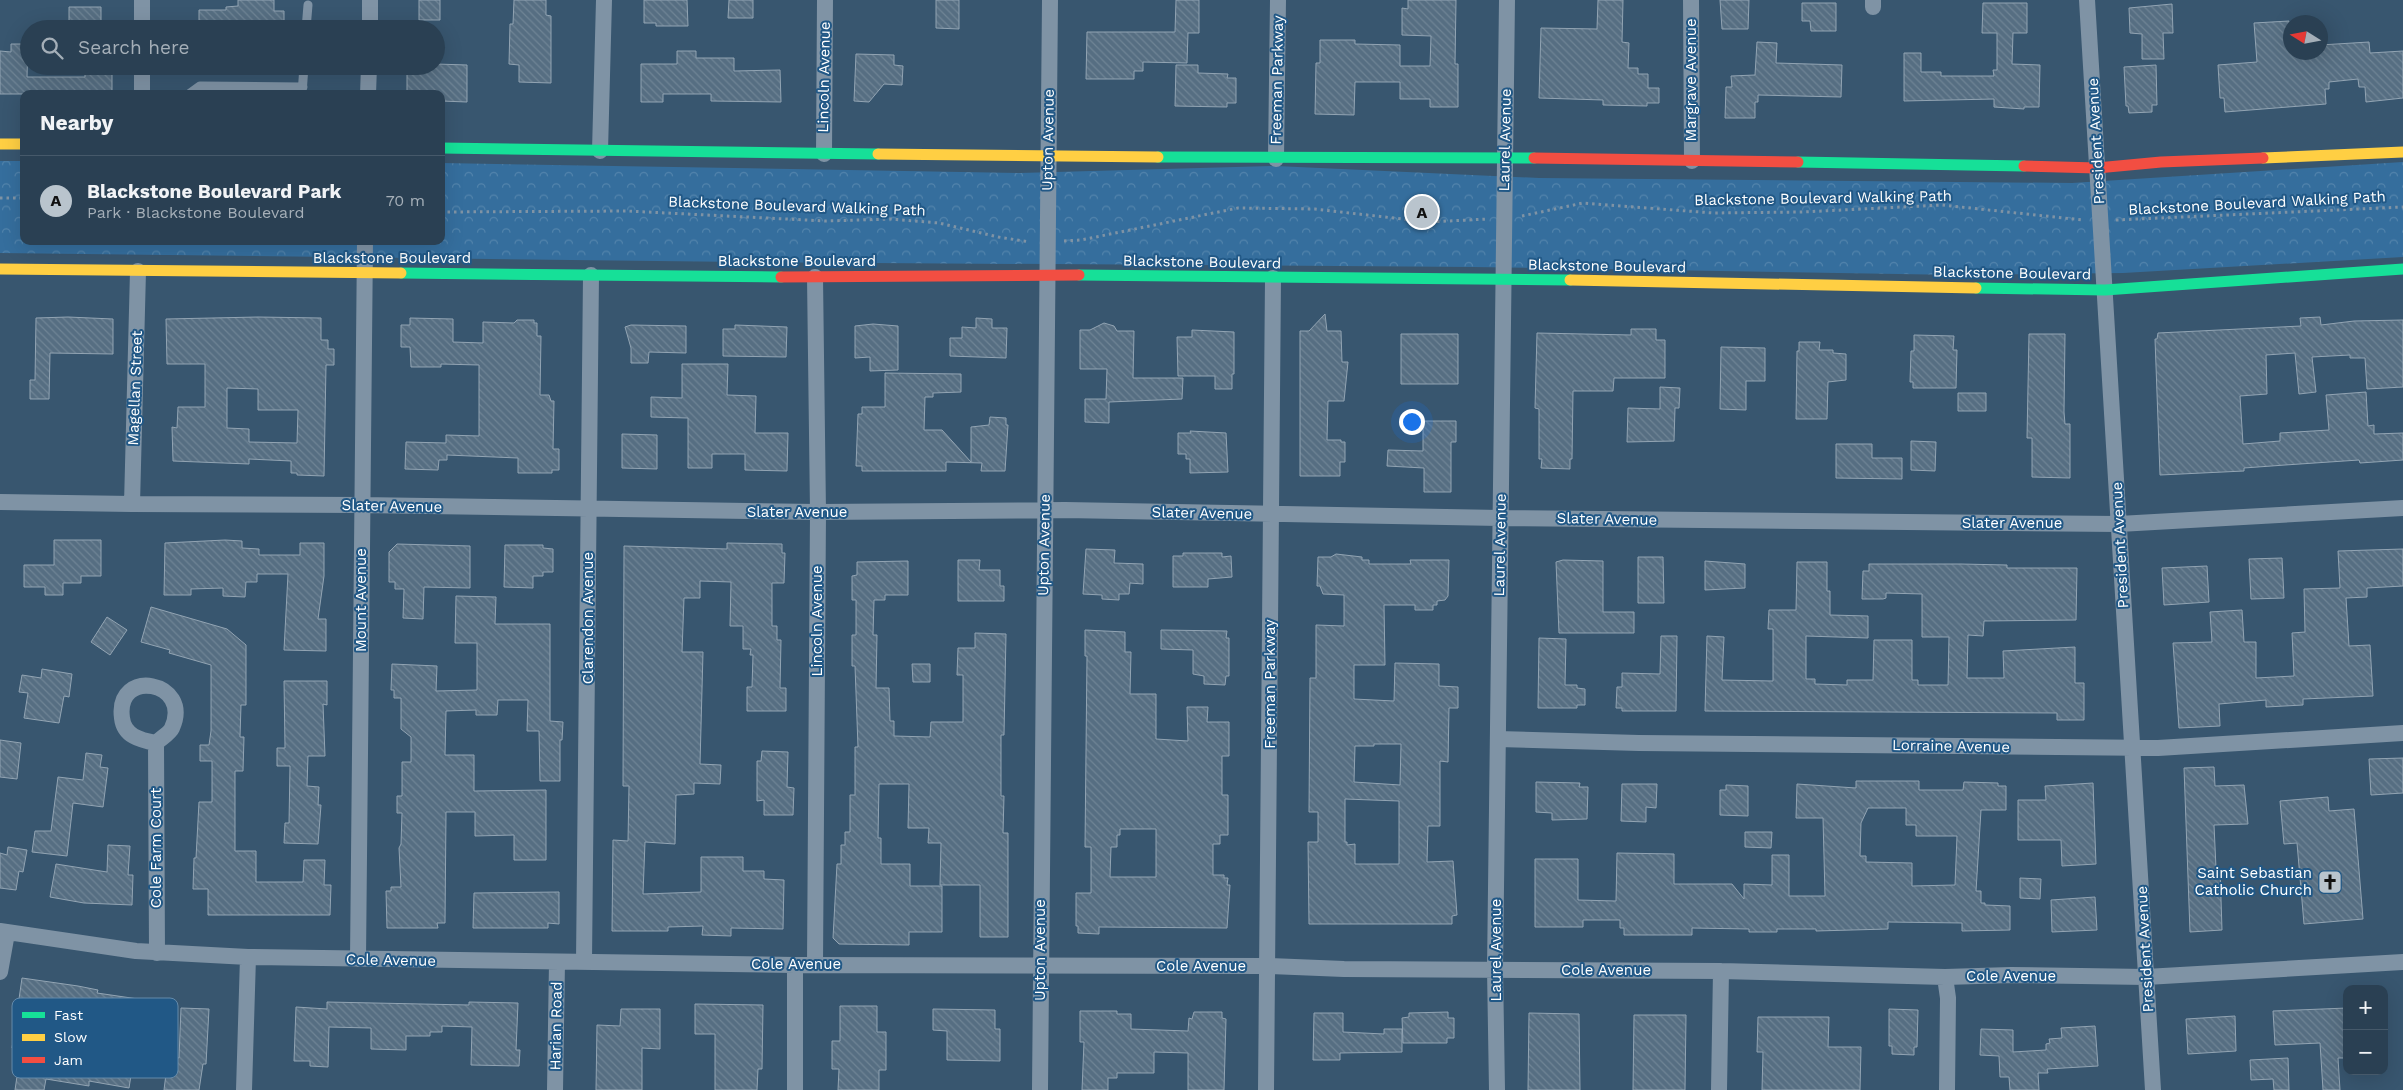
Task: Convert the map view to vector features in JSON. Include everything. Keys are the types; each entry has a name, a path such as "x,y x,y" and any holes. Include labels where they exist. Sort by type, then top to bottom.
{"main road":[{"path":"0,144 20,144"},
{"path":"445,148 1276,160 1505,158 2097,168 2161,162 2403,152"},
{"name":"Blackstone Boulevard","path":"0,269 816,277 1048,274 1273,278 1502,279 2105,290 2403,269"}],"street":[{"path":"142,0 142,20"},
{"path":"370,0 370,20"},
{"path":"600,151 604,0"},
{"name":"Lincoln Avenue","path":"824,154 825,0"},
{"name":"Upton Avenue","path":"1040,1090 1039,965 1050,0"},
{"name":"Freeman Parkway","path":"1276,160 1278,0"},
{"name":"Laurel Avenue","path":"1497,1090 1496,969 1502,279 1507,0"},
{"name":"Margrave Avenue","path":"1691,0 1692,161"},
{"name":"President Avenue","path":"2087,0 2153,1090"},
{"path":"142,75 142,90"},
{"path":"368,90 369,75"},
{"name":"Mount Avenue","path":"358,959 364,245"},
{"name":"Magellan Street","path":"132,504 138,271"},
{"name":"Clarendon Avenue","path":"584,961 591,275"},
{"name":"Lincoln Avenue","path":"814,964 818,512 816,277"},
{"name":"Freeman Parkway","path":"1266,1090 1273,278"},
{"name":"Slater Avenue","path":"0,502 362,504 588,510 818,512 1044,510 1500,518 2119,524 2403,508"},
{"name":"Lorraine Avenue","path":"1498,739 1639,743 2167,748 2403,733"},
{"name":"Cole Farm Court","path":"156,743 157,953"},
{"path":"0,972 4,932"},
{"name":"Cole Avenue","path":"4,932 157,953 248,957 795,965 1267,966 1721,971 1945,977 2011,975 2146,977 2403,962"},
{"path":"244,1090 248,957"},
{"name":"Harian Road","path":"555,1090 557,962"},
{"path":"795,965 795,1090"},
{"path":"1719,1090 1721,971"},
{"path":"1945,977 1948,998 1947,1090"}],"lane":[{"path":"307,20 308,5"},
{"path":"194,90 200,86 302,90 303,75"}],"path":[{"path":"0,198 20,198"},
{"name":"Blackstone Boulevard Walking Path","path":"445,212 627,211 826,220 891,219 939,223 998,237 1048,242 1081,240 1238,208 1315,209 1428,222 1503,218 1536,214 1583,203 1713,214 1942,206 2101,221 2403,208"}],"green space":[{"path":"0,161 20,161 20,245 445,245 445,163 1020,173 1276,166 1539,178 2072,183 2403,162 2403,257 2123,273 1959,275 1473,267 743,262 0,253"}],"building":[{"path":"238,0 274,0 274,11 284,11 284,20 199,20 199,10 226,10 226,7 238,6"},
{"path":"419,0 440,0 440,20 419,20"},
{"path":"514,0 546,0 546,15 551,16 551,83 519,82 519,65 509,64 510,24 513,24"},
{"path":"644,0 687,0 688,26 656,26 656,23 644,23"},
{"path":"729,0 753,0 753,18 728,18"},
{"path":"936,0 959,0 959,29 936,28"},
{"path":"1176,0 1199,0 1199,33 1188,33 1187,63 1143,62 1143,71 1134,71 1134,79 1086,79 1087,32 1175,32"},
{"path":"1408,0 1456,0 1455,64 1458,64 1458,107 1430,107 1430,99 1400,99 1400,82 1355,82 1354,115 1315,114 1316,63 1320,63 1320,40 1355,40 1355,44 1400,45 1400,66 1430,66 1431,36 1402,35 1402,8 1408,9"},
{"path":"1598,0 1623,0 1622,42 1629,43 1628,68 1638,68 1638,74 1648,74 1648,88 1659,88 1659,103 1647,103 1647,106 1603,105 1603,100 1539,98 1541,28 1597,29"},
{"path":"1720,0 1749,0 1748,29 1722,29"},
{"path":"1802,3 1836,3 1836,31 1811,31 1810,21 1802,21"},
{"path":"1983,3 2027,3 2027,33 2013,33 2012,64 2040,65 2039,107 2024,107 2024,109 1994,107 1994,99 1904,101 1904,53 1921,53 1921,72 1941,72 1941,76 1994,76 1993,70 1997,70 1997,33 1982,33"},
{"path":"2172,4 2173,33 2163,33 2164,59 2142,59 2142,34 2130,33 2129,8"},
{"path":"69,7 101,7 101,20 69,20"},
{"path":"2283,21 2283,60 2328,60 2328,45 2369,42 2370,53 2403,51 2403,98 2366,102 2365,87 2359,87 2358,79 2329,82 2329,89 2325,89 2326,104 2225,112 2224,98 2220,98 2218,65 2257,62 2254,23"},
{"path":"1757,42 1777,43 1776,63 1842,65 1841,97 1758,95 1758,102 1755,102 1755,118 1725,118 1726,87 1732,87 1731,76 1755,75"},
{"path":"11,44 20,44 20,75 27,75 27,77 85,77 85,75 112,75 112,90 20,90 20,94 0,94 0,51 11,52"},
{"path":"677,51 696,51 696,58 734,58 734,71 780,70 781,102 711,101 711,94 663,94 663,102 641,102 641,64 677,64"},
{"path":"856,54 894,55 894,65 903,66 902,85 884,84 869,102 854,101"},
{"path":"445,64 467,65 467,102 445,101 445,90 407,90 407,75 445,75"},
{"path":"1176,65 1198,65 1198,73 1228,74 1227,78 1236,78 1236,103 1227,103 1227,107 1175,106"},
{"path":"2156,65 2157,105 2152,105 2152,112 2129,113 2128,106 2126,106 2124,67"},
{"path":"1325,314 1327,331 1341,331 1342,362 1348,362 1344,401 1328,401 1327,440 1341,440 1341,442 1345,442 1345,462 1340,462 1340,476 1300,476 1300,331 1309,331"},
{"path":"2320,317 2321,325 2354,321 2403,320 2403,387 2367,389 2365,358 2350,358 2350,355 2312,357 2316,392 2299,394 2295,353 2266,355 2267,394 2240,396 2243,444 2280,441 2280,433 2329,430 2326,395 2366,392 2368,426 2374,425 2374,434 2403,433 2403,460 2360,463 2359,460 2244,468 2244,471 2160,475 2155,339 2157,339 2158,333 2301,326 2300,318"},
{"path":"36,318 113,319 113,354 50,353 49,399 30,399 30,380 35,380"},
{"path":"321,318 321,340 328,340 328,349 334,349 334,365 326,365 324,476 291,473 291,461 249,459 249,464 173,461 172,427 177,428 178,407 205,407 205,364 167,364 166,319","holes":["227,388 258,389 258,410 298,410 297,443 249,442 249,429 227,428"]},
{"path":"410,318 453,319 453,342 483,343 483,322 514,323 517,320 534,320 534,323 537,323 537,336 541,336 540,395 549,395 551,401 554,401 553,449 559,449 559,470 552,470 552,473 518,473 518,458 447,455 447,460 439,460 438,470 405,469 406,442 446,443 446,435 479,436 479,365 441,364 441,367 411,367 410,347 401,347 401,325 410,325"},
{"path":"976,318 992,319 992,328 1007,328 1006,358 950,356 950,338 962,338 962,327 976,328"},
{"path":"1104,323 1114,326 1117,331 1134,331 1133,378 1183,378 1182,399 1109,402 1109,423 1085,422 1085,399 1106,399 1107,369 1080,369 1080,330 1090,330"},
{"path":"873,324 898,326 898,370 870,371 870,357 855,358 855,326"},
{"path":"631,325 686,326 686,353 649,352 648,363 631,363 631,348 625,327"},
{"path":"735,325 787,327 786,357 723,356 723,329 735,329"},
{"path":"1631,329 1656,329 1656,340 1665,340 1665,378 1614,378 1613,391 1573,391 1572,459 1570,459 1570,469 1541,468 1542,459 1539,459 1539,409 1535,408 1537,333 1631,335"},
{"path":"1192,330 1234,332 1232,389 1215,389 1215,376 1178,376 1177,337 1192,337"},
{"path":"1401,334 1458,334 1458,384 1401,384"},
{"path":"2029,334 2065,334 2064,412 2065,424 2070,424 2070,478 2032,477 2032,438 2027,438"},
{"path":"1914,335 1954,336 1953,350 1957,350 1956,388 1913,388 1913,382 1910,382 1911,351 1914,351"},
{"path":"1799,342 1820,342 1819,350 1833,350 1833,353 1846,354 1846,380 1828,382 1827,419 1796,419 1797,351 1799,351"},
{"path":"1721,347 1765,348 1765,381 1746,381 1746,410 1720,409"},
{"path":"682,364 728,364 727,395 756,396 755,433 788,433 787,471 745,470 745,454 712,454 712,468 688,468 688,418 651,417 651,397 682,398"},
{"path":"885,373 961,374 961,392 933,393 933,397 925,397 924,430 942,430 971,462 971,427 989,425 990,417 1006,418 1006,425 1008,425 1005,471 981,471 982,463 946,462 946,471 862,471 862,466 856,466 858,414 862,414 862,407 885,407"},
{"path":"1660,387 1680,388 1679,408 1675,408 1674,441 1627,442 1628,408 1660,409"},
{"path":"1958,393 1986,393 1986,411 1958,411"},
{"path":"1423,421 1456,421 1456,442 1451,442 1451,492 1424,492 1424,468 1387,466 1388,450 1423,451"},
{"path":"1190,431 1226,433 1228,472 1190,473 1190,459 1186,459 1186,454 1178,454 1178,433 1191,433"},
{"path":"622,434 657,435 657,469 622,468"},
{"path":"1911,441 1936,442 1935,471 1911,470"},
{"path":"1836,444 1872,444 1872,458 1902,458 1902,479 1836,478"},
{"path":"54,540 101,540 101,576 81,576 81,583 63,583 63,595 45,595 45,587 24,587 24,565 54,565"},
{"path":"242,541 242,548 259,549 259,555 300,555 300,543 324,543 324,576 318,619 326,619 326,651 284,650 288,574 257,574 257,582 246,582 245,597 223,596 223,588 191,589 191,595 164,595 165,543"},
{"path":"727,543 782,544 782,553 785,553 784,583 772,583 772,626 777,626 777,640 781,640 780,688 786,688 786,711 747,711 747,687 752,687 753,655 750,655 751,649 743,649 743,626 730,626 731,582 700,581 700,598 684,598 682,652 703,652 700,764 721,765 720,784 694,783 694,794 676,795 675,844 645,842 643,894 701,892 701,857 743,857 743,871 764,871 764,879 784,880 783,929 731,928 731,936 702,935 703,926 668,927 668,931 612,931 613,840 628,841 629,786 623,786 624,546 727,549"},
{"path":"397,544 470,546 470,588 424,587 423,619 403,618 404,589 395,589 395,582 389,582 389,552"},
{"path":"505,545 543,545 543,548 553,549 553,572 543,572 543,576 533,576 533,588 504,587"},
{"path":"1086,549 1115,550 1114,563 1143,564 1143,584 1130,583 1129,594 1119,594 1119,600 1102,599 1102,595 1083,594"},
{"path":"2403,549 2403,586 2367,588 2367,597 2346,598 2349,646 2370,645 2373,696 2303,699 2303,705 2266,707 2266,700 2219,704 2220,726 2179,728 2173,643 2212,642 2210,612 2242,610 2244,642 2256,642 2256,678 2294,676 2292,633 2305,632 2304,589 2340,588 2338,551"},
{"path":"1183,553 1222,553 1222,557 1231,556 1232,577 1208,579 1208,587 1173,587 1173,556 1183,556"},
{"path":"1336,554 1362,557 1362,560 1369,560 1369,564 1411,564 1410,560 1449,560 1448,596 1445,600 1437,601 1437,605 1433,605 1433,610 1415,610 1415,605 1384,605 1385,665 1354,665 1354,699 1394,701 1395,663 1439,664 1439,686 1458,687 1458,708 1449,708 1448,762 1440,761 1440,826 1428,826 1427,862 1453,861 1457,915 1452,916 1452,924 1309,924 1308,842 1318,842 1318,812 1309,812 1310,678 1316,678 1316,625 1344,626 1344,595 1323,594 1320,586 1317,586 1318,557 1331,557","holes":["1374,744 1401,744 1400,785 1354,782 1355,746 1374,746","1345,799 1399,801 1399,864 1355,864 1355,844 1347,845 1347,842 1345,842"]},
{"path":"1638,557 1663,557 1664,603 1638,603"},
{"path":"2282,558 2284,598 2251,599 2249,559"},
{"path":"958,560 980,560 979,570 1000,570 1000,586 1004,586 1004,601 958,601"},
{"path":"1563,560 1603,561 1603,612 1634,612 1634,633 1559,633 1556,562"},
{"path":"908,561 908,595 885,595 885,600 874,600 873,635 877,635 876,688 889,688 890,721 894,721 894,736 930,737 931,722 963,722 963,675 957,675 958,648 975,648 975,633 1006,634 1004,735 1001,735 1001,796 1004,796 1003,833 1008,833 1008,937 980,937 980,885 940,885 941,843 928,843 929,828 908,828 909,784 879,784 878,838 881,838 881,864 910,864 910,886 942,886 942,932 909,932 909,945 839,944 833,938 837,864 841,864 841,845 845,845 845,832 850,832 850,795 855,795 855,747 858,747 855,666 852,666 852,635 856,635 856,600 852,600 852,576 857,575 857,562"},
{"path":"1705,561 1745,564 1745,588 1705,590"},
{"path":"1797,562 1827,562 1827,591 1830,591 1830,615 1868,616 1868,638 1806,636 1806,679 1815,679 1815,684 1847,685 1847,680 1873,680 1874,640 1912,640 1912,680 1918,680 1918,685 1948,685 1949,637 1922,637 1922,594 1886,593 1886,598 1883,599 1862,599 1863,571 1869,571 1869,564 1961,564 2007,565 2007,568 2077,568 2076,620 1984,621 1983,636 1968,635 1967,678 2004,678 2003,651 2075,647 2075,683 2084,683 2084,720 2057,720 2057,713 1705,711 1707,636 1724,637 1722,680 1773,681 1773,629 1768,629 1769,610 1796,610"},
{"path":"2207,566 2209,602 2164,605 2162,568"},
{"path":"456,596 496,597 495,624 550,624 550,721 563,722 562,740 560,740 560,781 540,781 539,731 527,731 528,700 498,700 497,715 476,715 476,710 446,711 445,755 474,755 474,791 546,790 546,860 514,860 514,835 475,836 475,812 446,812 445,923 437,923 438,928 387,928 386,891 391,891 391,887 401,887 399,848 401,844 402,813 397,813 397,796 402,796 402,762 411,762 411,737 401,729 401,698 394,698 394,690 391,690 392,664 437,666 436,691 477,690 477,643 455,643"},
{"path":"151,607 227,629 246,645 246,705 241,705 240,737 244,737 243,771 235,771 235,851 256,851 256,882 303,882 304,860 325,860 324,885 331,885 330,915 208,915 208,889 193,889 199,802 212,802 212,761 200,761 200,745 209,745 211,731 211,665 169,653 170,650 141,642"},
{"path":"107,617 127,630 110,655 91,642"},
{"path":"1085,630 1125,632 1125,652 1131,652 1130,694 1156,694 1156,739 1188,741 1187,707 1208,707 1207,722 1229,722 1229,756 1222,756 1222,795 1228,795 1228,835 1220,835 1220,844 1213,844 1213,875 1224,875 1224,878 1228,878 1227,885 1230,885 1227,928 1099,927 1099,934 1078,933 1078,926 1076,926 1076,893 1091,893 1091,847 1085,847 1087,656 1085,656","holes":["1120,829 1156,829 1156,877 1110,877 1111,847 1117,847 1117,835 1120,835"]},
{"path":"1161,630 1227,631 1226,638 1229,638 1229,676 1226,676 1225,685 1204,684 1204,676 1193,674 1193,650 1161,649"},
{"path":"1661,636 1677,636 1676,711 1622,711 1622,708 1616,708 1617,687 1622,687 1622,673 1660,674"},
{"path":"1539,638 1566,639 1565,685 1577,685 1577,688 1585,689 1585,705 1577,705 1577,708 1538,708"},
{"path":"912,664 930,664 930,682 913,682"},
{"path":"42,669 72,674 69,697 64,696 59,723 24,718 28,693 19,692 22,675 41,678"},
{"path":"284,681 327,681 327,705 323,704 325,756 308,756 307,786 319,787 318,805 321,805 318,844 284,843 285,823 289,823 290,766 277,766 277,748 285,748"},
{"path":"0,740 21,743 17,779 0,777"},
{"path":"762,751 788,752 787,787 794,788 793,815 764,815 764,800 757,801 757,761 761,761"},
{"path":"86,753 102,755 100,767 108,768 103,807 73,803 67,856 32,852 35,831 51,831 58,777 83,780"},
{"path":"2403,758 2403,793 2371,795 2369,759"},
{"path":"2214,767 2215,786 2244,785 2248,824 2214,825 2216,868 2220,868 2222,930 2190,932 2184,768"},
{"path":"1856,781 1919,781 1919,790 1963,790 1964,782 1998,783 1998,786 2006,786 2006,810 1981,810 1976,891 1981,891 1981,903 1985,903 1985,905 2010,906 2010,930 1962,931 1962,923 1888,922 1888,929 1816,931 1816,929 1777,929 1777,932 1749,932 1749,929 1692,928 1692,935 1624,935 1624,928 1620,928 1620,920 1583,920 1583,927 1535,927 1535,859 1578,859 1578,900 1616,901 1617,853 1674,854 1674,884 1732,884 1744,899 1744,884 1772,885 1772,855 1789,855 1789,896 1825,896 1823,818 1796,818 1797,784 1856,788","holes":["1868,808 1906,808 1906,825 1916,825 1916,836 1957,836 1955,885 1912,886 1912,863 1866,862 1866,856 1860,856 1861,823"]},
{"path":"1536,782 1580,783 1579,787 1588,787 1587,819 1552,820 1552,813 1536,812"},
{"path":"2093,783 2096,864 2062,866 2061,840 2018,840 2018,800 2046,800 2045,786"},
{"path":"1622,784 1657,784 1656,808 1646,807 1646,822 1621,821"},
{"path":"1726,785 1748,786 1748,816 1720,815 1720,790 1726,790"},
{"name":"Saint Sebastian Catholic Church","path":"2328,797 2329,811 2354,809 2363,919 2304,924 2297,843 2284,844 2280,801"},
{"path":"1745,832 1772,832 1771,848 1745,847"},
{"path":"108,845 130,846 128,875 133,875 132,905 84,903 50,897 56,864 107,872"},
{"path":"8,847 27,850 23,872 19,871 16,890 0,888 0,853 7,855"},
{"path":"2020,878 2041,879 2040,899 2020,898"},
{"path":"559,892 559,924 548,923 548,928 473,928 474,893"},
{"path":"2095,897 2097,930 2052,932 2051,900"},
{"path":"22,978 98,990 97,993 131,998 19,998"},
{"path":"327,1002 469,1005 469,1002 518,1003 516,1050 520,1050 519,1066 471,1065 472,1027 442,1026 442,1032 430,1032 430,1036 406,1036 406,1050 371,1049 371,1028 329,1027 328,1067 310,1066 310,1061 294,1061 296,1007 327,1009"},
{"path":"695,1004 763,1005 762,1069 758,1069 757,1090 715,1090 715,1034 695,1034"},
{"path":"840,1006 877,1006 877,1032 886,1032 886,1070 879,1070 879,1090 838,1090 839,1069 832,1069 832,1041 840,1041"},
{"path":"181,1008 209,1009 206,1064 203,1064 199,1090 164,1090 166,1078 178,1078"},
{"path":"2343,1008 2343,1058 2338,1058 2340,1090 2323,1090 2320,1043 2275,1045 2273,1011"},
{"path":"621,1009 660,1009 660,1049 642,1048 642,1090 596,1090 597,1025 620,1026"},
{"path":"933,1009 995,1010 995,1029 1000,1029 1000,1061 947,1060 947,1031 933,1030"},
{"path":"1889,1009 1918,1010 1917,1047 1914,1047 1914,1055 1892,1054 1892,1046 1889,1046"},
{"path":"1080,1011 1117,1011 1117,1014 1131,1014 1131,1029 1188,1031 1189,1018 1192,1019 1194,1012 1222,1012 1222,1018 1226,1019 1224,1090 1188,1090 1188,1053 1154,1052 1154,1073 1117,1073 1117,1078 1108,1078 1108,1090 1082,1090 1084,1042 1080,1042"},
{"path":"1448,1012 1448,1018 1454,1018 1454,1038 1447,1038 1447,1043 1403,1043 1402,1018 1409,1017 1409,1013"},
{"path":"1314,1013 1343,1013 1343,1032 1384,1034 1384,1029 1402,1029 1402,1052 1340,1053 1340,1060 1313,1060"},
{"path":"1529,1013 1579,1014 1580,1090 1528,1090"},
{"path":"1634,1015 1686,1015 1685,1090 1633,1090"},
{"path":"2235,1016 2236,1051 2188,1054 2186,1019"},
{"path":"1758,1017 1829,1017 1828,1047 1861,1047 1860,1090 1762,1090 1763,1052 1757,1052"},
{"path":"2095,1026 2098,1066 2047,1069 2048,1073 2038,1073 2039,1090 2010,1090 2009,1077 2000,1077 1999,1056 1980,1055 1981,1029 2013,1030 2013,1052 2046,1050 2046,1044 2050,1043 2049,1039 2062,1038 2061,1028"},
{"path":"2288,1058 2289,1090 2274,1090 2273,1079 2251,1080 2250,1060"},
{"path":"17,1078 131,1078 129,1088 89,1081 89,1086 46,1079 44,1090 15,1090"}],"traffic: fast":[{"path":"445,148 878,154"},
{"path":"1158,157 1534,158"},
{"path":"1798,162 2024,166"},
{"path":"1976,288 2105,290 2403,269"},
{"path":"401,273 781,277"},
{"path":"1079,275 1570,280"}],"traffic: slow":[{"path":"0,144 20,144"},
{"path":"2263,158 2403,152"},
{"path":"878,154 1158,157"},
{"path":"0,269 401,273"},
{"path":"1570,280 1976,288"}],"traffic: jam":[{"path":"1534,158 1798,162"},
{"path":"2024,166 2097,168 2161,162 2263,158"},
{"path":"781,277 1079,275"}],"place":[{"name":"Blackstone Boulevard Park","path":"1422,212"},
{"name":"Saint Sebastian Catholic Church","path":"2330,882"}]}
